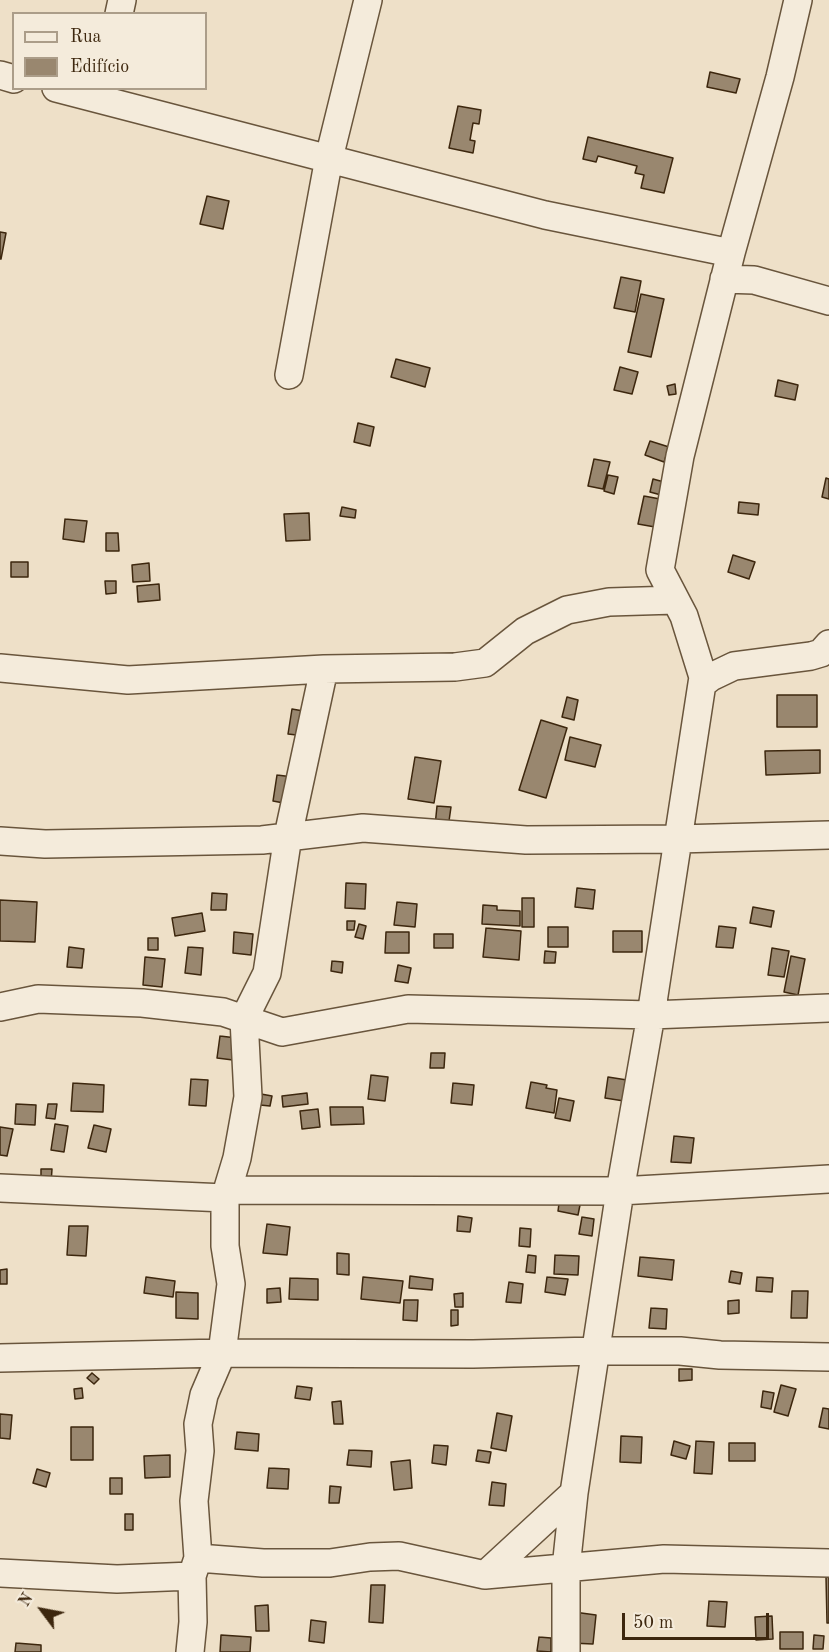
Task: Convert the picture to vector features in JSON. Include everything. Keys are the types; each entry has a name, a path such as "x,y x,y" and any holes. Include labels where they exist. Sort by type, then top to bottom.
{"street":[{"path":"290,375 329,158 368,0"},
{"path":"566,1652 566,1568 574,1493 703,677 692,639 660,570 680,456 724,279 780,77 798,0"},
{"path":"72,90 97,93 545,215 731,253"},
{"path":"724,279 754,280 829,301"},
{"path":"0,668 128,680 324,669 455,667 485,663 525,631 567,610 609,602 675,600"},
{"path":"702,684 734,666 811,656 821,653 829,644"},
{"path":"190,1652 195,1567 194,1501 200,1451 198,1424 204,1395 222,1353 231,1284 225,1246 227,1194 237,1158 248,1097 244,1019 267,973 288,836 324,669"},
{"path":"0,841 45,844 262,840 363,828 526,840 829,835"},
{"path":"0,1007 38,999 142,1003 223,1012 282,1032 408,1009 651,1015 829,1008"},
{"path":"0,1188 227,1194 620,1191 829,1179"},
{"path":"0,1358 222,1353 473,1354 680,1351 720,1355 829,1358"},
{"path":"485,1575 574,1493"},
{"path":"0,1573 117,1579 195,1567 263,1563 330,1563 370,1557 399,1556 485,1575 664,1559 829,1563"}],"building":[{"path":"710,72 740,79 736,93 707,87"},
{"path":"458,106 481,110 479,124 473,123 470,140 475,141 473,153 449,148"},
{"path":"588,137 673,158 664,193 641,188 644,175 635,173 637,166 598,156 596,162 583,159"},
{"path":"207,196 229,201 223,229 200,224"},
{"path":"0,232 6,233 1,259 0,259"},
{"path":"621,277 641,281 635,312 614,308"},
{"path":"641,294 664,299 651,357 628,352"},
{"path":"396,359 430,368 425,387 391,377"},
{"path":"620,367 638,372 632,394 614,390"},
{"path":"778,380 798,385 795,400 775,396"},
{"path":"675,384 676,394 669,395 667,386"},
{"path":"358,423 374,427 370,446 354,442"},
{"path":"650,441 669,447 664,462 645,455"},
{"path":"594,459 610,462 603,489 588,486"},
{"path":"608,475 618,477 614,494 604,491"},
{"path":"826,478 829,479 829,499 822,497"},
{"path":"653,479 664,482 661,495 650,492"},
{"path":"644,496 660,499 655,527 638,524"},
{"path":"739,502 759,504 758,515 738,513"},
{"path":"342,507 356,510 355,518 340,516"},
{"path":"309,513 310,540 286,541 284,514"},
{"path":"65,519 87,521 84,542 63,539"},
{"path":"106,533 118,533 119,551 106,551"},
{"path":"733,555 755,562 749,579 728,572"},
{"path":"11,562 28,562 28,577 11,577"},
{"path":"149,563 150,581 133,582 132,565"},
{"path":"105,581 116,581 116,593 106,594"},
{"path":"159,584 160,600 138,602 137,586"},
{"path":"777,695 817,695 817,727 777,727"},
{"path":"567,697 578,700 574,720 562,717"},
{"path":"292,709 309,712 305,736 288,734"},
{"path":"541,720 567,728 546,798 519,790"},
{"path":"570,737 601,745 595,767 565,760"},
{"path":"820,750 820,773 766,775 765,751"},
{"path":"415,757 441,761 434,803 408,799"},
{"path":"277,775 293,777 289,804 273,801"},
{"path":"437,806 451,807 448,828 435,826"},
{"path":"346,883 366,884 365,909 345,908"},
{"path":"577,888 595,890 593,909 575,907"},
{"path":"212,893 227,894 226,910 211,910"},
{"path":"522,898 534,898 534,927 522,927"},
{"path":"0,900 37,902 35,942 0,941"},
{"path":"397,902 417,904 415,927 394,925"},
{"path":"483,905 497,906 497,910 520,911 520,926 482,924"},
{"path":"753,907 774,911 771,927 750,923"},
{"path":"202,913 205,931 175,936 172,918"},
{"path":"347,921 355,921 354,930 347,930"},
{"path":"359,924 366,926 363,939 355,937"},
{"path":"719,926 736,928 733,948 716,947"},
{"path":"548,927 568,927 568,947 548,947"},
{"path":"486,928 521,931 519,960 483,957"},
{"path":"613,931 642,931 642,952 613,952"},
{"path":"234,932 253,934 251,955 233,953"},
{"path":"386,932 409,932 409,953 385,953"},
{"path":"434,934 453,934 453,948 434,948"},
{"path":"148,938 158,938 158,950 148,950"},
{"path":"69,947 84,949 82,968 67,967"},
{"path":"188,947 203,948 201,975 185,973"},
{"path":"772,948 789,951 784,977 768,975"},
{"path":"545,951 556,952 555,963 544,963"},
{"path":"791,956 805,959 798,995 784,992"},
{"path":"145,957 165,959 162,987 143,985"},
{"path":"332,961 343,962 342,973 331,971"},
{"path":"398,965 411,968 408,983 395,981"},
{"path":"220,1036 245,1039 241,1061 217,1058"},
{"path":"431,1053 445,1053 444,1068 430,1068"},
{"path":"371,1075 388,1077 385,1101 368,1099"},
{"path":"608,1077 627,1080 624,1101 605,1098"},
{"path":"191,1079 208,1080 206,1106 189,1105"},
{"path":"531,1082 547,1085 546,1088 557,1090 554,1113 526,1108"},
{"path":"73,1083 104,1085 103,1112 71,1111"},
{"path":"453,1083 474,1085 472,1105 451,1103"},
{"path":"307,1093 308,1104 283,1107 282,1096"},
{"path":"261,1094 272,1096 270,1106 260,1105"},
{"path":"559,1098 574,1101 570,1121 555,1118"},
{"path":"16,1104 36,1105 35,1125 15,1124"},
{"path":"48,1104 57,1104 55,1119 46,1118"},
{"path":"330,1107 363,1107 364,1124 331,1125"},
{"path":"318,1109 320,1127 302,1129 300,1111"},
{"path":"55,1124 68,1126 64,1152 51,1150"},
{"path":"94,1125 111,1129 106,1152 88,1148"},
{"path":"0,1127 13,1129 7,1156 0,1155"},
{"path":"674,1136 694,1138 691,1163 671,1162"},
{"path":"41,1169 52,1169 51,1184 41,1184"},
{"path":"560,1196 581,1200 578,1215 558,1211"},
{"path":"458,1216 472,1218 470,1232 457,1231"},
{"path":"582,1217 594,1219 592,1236 579,1234"},
{"path":"267,1224 290,1227 287,1255 263,1253"},
{"path":"69,1226 88,1226 86,1256 67,1255"},
{"path":"520,1228 531,1229 530,1247 519,1246"},
{"path":"337,1253 349,1254 349,1275 337,1274"},
{"path":"528,1255 536,1256 535,1273 526,1272"},
{"path":"555,1255 579,1256 578,1275 554,1274"},
{"path":"640,1257 674,1260 672,1280 638,1276"},
{"path":"7,1269 7,1284 0,1284 0,1270"},
{"path":"731,1271 742,1273 740,1284 729,1282"},
{"path":"410,1276 433,1279 432,1290 409,1288"},
{"path":"146,1277 175,1281 173,1297 144,1293"},
{"path":"363,1277 403,1281 400,1303 361,1299"},
{"path":"547,1277 568,1279 565,1295 545,1292"},
{"path":"757,1277 773,1278 772,1292 756,1291"},
{"path":"290,1278 318,1279 318,1300 289,1299"},
{"path":"509,1282 523,1284 521,1303 506,1302"},
{"path":"280,1288 281,1302 267,1303 267,1289"},
{"path":"792,1291 808,1291 807,1318 791,1318"},
{"path":"176,1292 198,1293 198,1319 176,1318"},
{"path":"463,1293 463,1307 455,1307 454,1294"},
{"path":"404,1300 418,1300 417,1321 403,1320"},
{"path":"739,1300 739,1313 728,1314 728,1301"},
{"path":"651,1308 667,1309 666,1329 649,1328"},
{"path":"451,1310 458,1310 458,1325 451,1326"},
{"path":"679,1369 692,1369 692,1380 679,1381"},
{"path":"92,1373 99,1379 94,1384 87,1378"},
{"path":"781,1385 796,1389 788,1416 774,1412"},
{"path":"297,1386 312,1388 310,1400 295,1398"},
{"path":"82,1388 83,1398 75,1399 74,1389"},
{"path":"763,1391 774,1393 771,1409 761,1407"},
{"path":"341,1401 343,1424 334,1424 332,1402"},
{"path":"823,1408 829,1409 829,1429 819,1427"},
{"path":"497,1413 512,1416 506,1451 491,1448"},
{"path":"0,1414 12,1415 10,1439 0,1438"},
{"path":"71,1427 93,1427 93,1460 71,1460"},
{"path":"237,1432 259,1434 258,1451 235,1449"},
{"path":"621,1436 642,1437 641,1463 620,1462"},
{"path":"674,1441 690,1446 686,1459 671,1455"},
{"path":"696,1441 714,1442 712,1474 694,1473"},
{"path":"729,1443 755,1443 755,1461 729,1461"},
{"path":"434,1445 448,1446 446,1465 432,1463"},
{"path":"349,1450 372,1451 371,1467 347,1465"},
{"path":"478,1450 491,1452 489,1463 476,1461"},
{"path":"170,1455 170,1477 145,1478 144,1456"},
{"path":"410,1460 412,1488 394,1490 391,1462"},
{"path":"269,1468 289,1469 288,1489 267,1488"},
{"path":"37,1469 50,1473 46,1487 33,1483"},
{"path":"110,1478 122,1478 122,1494 110,1494"},
{"path":"492,1482 506,1484 504,1506 489,1505"},
{"path":"330,1486 341,1487 339,1503 329,1503"},
{"path":"125,1514 133,1514 133,1530 125,1530"},
{"path":"826,1577 829,1577 829,1623 827,1623"},
{"path":"371,1585 385,1585 383,1623 369,1622"},
{"path":"709,1601 727,1602 725,1627 707,1626"},
{"path":"268,1605 269,1631 256,1631 255,1606"},
{"path":"574,1612 596,1615 593,1644 571,1643"},
{"path":"772,1616 773,1639 756,1640 755,1617"},
{"path":"311,1620 326,1622 324,1643 309,1641"},
{"path":"780,1632 803,1632 803,1649 780,1649"},
{"path":"221,1635 251,1637 250,1652 220,1652"},
{"path":"814,1635 824,1636 823,1649 813,1649"},
{"path":"539,1637 551,1638 551,1652 537,1651"},
{"path":"16,1643 41,1645 41,1652 15,1652"}]}
